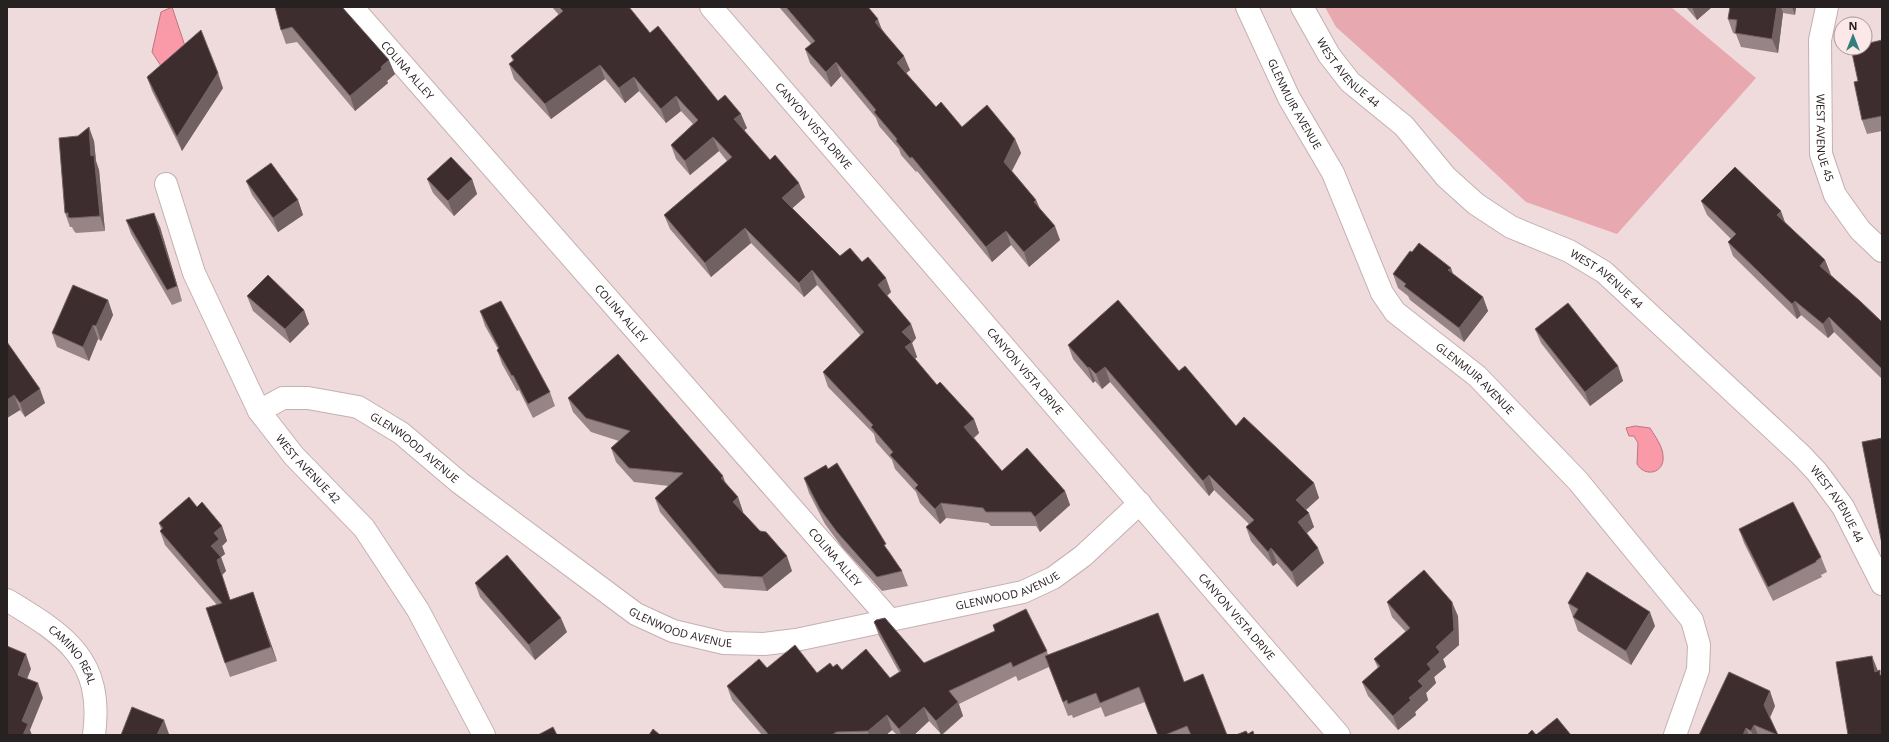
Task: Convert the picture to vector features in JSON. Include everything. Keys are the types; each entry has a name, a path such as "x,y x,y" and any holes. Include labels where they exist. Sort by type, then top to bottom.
{"street":[{"name":"COLINA ALLEY","path":"352,7 890,620"},
{"name":"CANYON VISTA DRIVE","path":"711,7 1339,735"},
{"name":"GLENMUIR AVENUE","path":"1247,7 1289,98 1333,173 1382,293 1395,312 1477,376 1578,481 1692,620 1699,645 1698,670 1676,735"},
{"name":"WEST AVENUE 44","path":"1302,7 1329,55 1350,82 1404,126 1446,177 1476,204 1511,227 1569,250 1604,272 1801,455 1817,472 1843,507 1882,584"},
{"name":"WEST AVENUE 45","path":"1828,7 1820,40 1821,154 1835,195 1860,230 1882,251"},
{"name":"WEST AVENUE 42","path":"166,184 194,273 259,411 294,456 364,528 418,610 484,735"},
{"name":"GLENWOOD AVENUE","path":"259,411 283,398 308,398 358,407 401,433 460,483 636,614 673,631 724,642 764,644 796,640 1023,592 1053,578 1083,556 1140,503"},
{"name":"CAMINO REAL","path":"7,600 46,624 66,639 82,660 93,685 97,713 94,735"}],"shaded area":[{"path":"172,7 185,46 161,66 152,52 161,12"},
{"path":"1325,7 1671,7 1756,78 1617,234 1526,202 1336,27"},
{"path":"1635,426 1650,428 1660,445 1663,453 1663,462 1658,470 1654,472 1645,471 1637,464 1638,443 1634,436 1629,436 1626,428"}],"building":[{"path":"275,7 342,7 389,60 381,67 382,69 350,96 292,27 281,30"},
{"path":"559,7 629,7 650,33 658,26 718,101 725,95 741,114 734,119 770,160 775,155 799,183 782,198 840,256 850,248 862,262 868,257 886,278 878,285 911,324 902,332 912,342 905,347 937,385 940,382 974,419 964,427 1002,471 1027,448 1065,491 1035,517 1031,512 986,512 983,508 941,503 935,509 915,488 918,485 890,455 893,452 871,427 873,425 823,372 864,332 812,270 799,283 745,228 705,263 664,215 732,157 713,137 685,161 671,145 698,120 676,96 661,109 634,77 619,88 600,65 545,104 509,64 514,60 511,56 563,11"},
{"path":"786,7 868,7 878,19 875,22 904,56 897,63 936,107 941,102 962,127 987,105 1015,139 1004,162 1036,200 1034,202 1055,226 1024,252 1006,231 986,247 912,157 910,158 896,141 897,139 874,112 876,110 836,62 826,72 805,49 815,41"},
{"path":"1730,7 1777,7 1772,39 1735,33 1737,20 1728,19"},
{"path":"201,30 218,73 177,137 147,77"},
{"path":"1882,40 1882,116 1862,120 1854,82 1858,81 1853,56 1873,56 1873,42"},
{"path":"89,127 91,156 94,155 100,216 71,218 68,217 68,213 65,213 59,138 78,136"},
{"path":"451,157 472,179 448,201 427,179"},
{"path":"271,163 298,200 273,218 246,181"},
{"path":"1735,167 1781,211 1777,215 1825,260 1820,266 1882,322 1882,369 1829,317 1823,324 1795,301 1792,304 1728,242 1736,234 1701,201"},
{"path":"154,213 177,286 167,290 126,220"},
{"path":"1419,243 1451,268 1448,270 1483,297 1459,328 1404,286 1406,284 1393,274 1410,251 1412,252"},
{"path":"268,275 304,310 285,329 247,296"},
{"path":"73,285 108,300 96,326 93,325 83,347 52,333"},
{"path":"1118,300 1179,371 1185,366 1236,426 1244,417 1314,483 1296,500 1309,513 1298,522 1318,548 1292,572 1271,548 1268,552 1246,527 1254,520 1209,475 1203,481 1105,367 1096,374 1089,367 1088,368 1068,345"},
{"path":"501,301 550,392 528,404 513,375 512,376 497,350 499,348 480,311"},
{"path":"1568,303 1618,366 1585,392 1535,329"},
{"path":"7,342 40,389 20,403 14,395 7,400"},
{"path":"618,354 723,476 721,478 738,497 733,502 760,531 766,532 787,556 762,577 718,574 655,498 683,473 629,468 611,448 630,431 586,418 568,398"},
{"path":"1882,438 1882,544 1862,442"},
{"path":"837,463 886,544 884,545 902,571 877,577 837,532 820,509 804,478 826,465 828,469"},
{"path":"189,497 197,507 202,502 222,526 214,533 219,539 211,546 221,557 217,560 230,600 253,592 271,647 225,663 206,608 222,603 160,531 163,528 159,523"},
{"path":"1793,502 1821,557 1816,562 1768,587 1739,529"},
{"path":"507,555 561,618 529,645 475,583"},
{"path":"1424,570 1452,602 1454,630 1436,647 1440,652 1427,664 1431,669 1418,681 1423,686 1409,698 1411,700 1393,716 1362,682 1380,666 1374,659 1410,628 1387,602"},
{"path":"1587,572 1650,612 1626,651 1573,617 1578,609 1568,603"},
{"path":"1026,609 1047,651 1013,667 1011,662 949,691 958,702 936,721 924,707 899,729 887,715 868,731 836,732 832,735 769,735 727,686 759,659 767,668 795,645 817,673 830,663 833,667 837,664 842,670 866,649 890,678 901,671 874,622 876,620 885,618 924,663 995,631 993,625"},
{"path":"1158,613 1184,682 1203,674 1227,735 1191,735 1187,726 1165,735 1158,735 1139,687 1100,703 1096,693 1068,704 1067,700 1063,702 1045,656"},
{"path":"7,646 26,654 18,675 38,683 22,721 28,724 23,735 7,735"},
{"path":"1872,656 1875,672 1880,670 1880,675 1882,675 1882,735 1848,735 1836,662"},
{"path":"1729,672 1770,691 1764,705 1778,735 1754,725 1751,731 1746,728 1743,735 1699,735"},
{"path":"132,707 164,720 157,735 121,735"},
{"path":"1557,718 1571,735 1536,735"},
{"path":"553,727 557,735 538,735"},
{"path":"653,729 660,735 649,735"},
{"path":"1532,730 1536,735 1527,735"},
{"path":"1246,731 1248,734 1253,731 1254,735 1236,735"}]}
